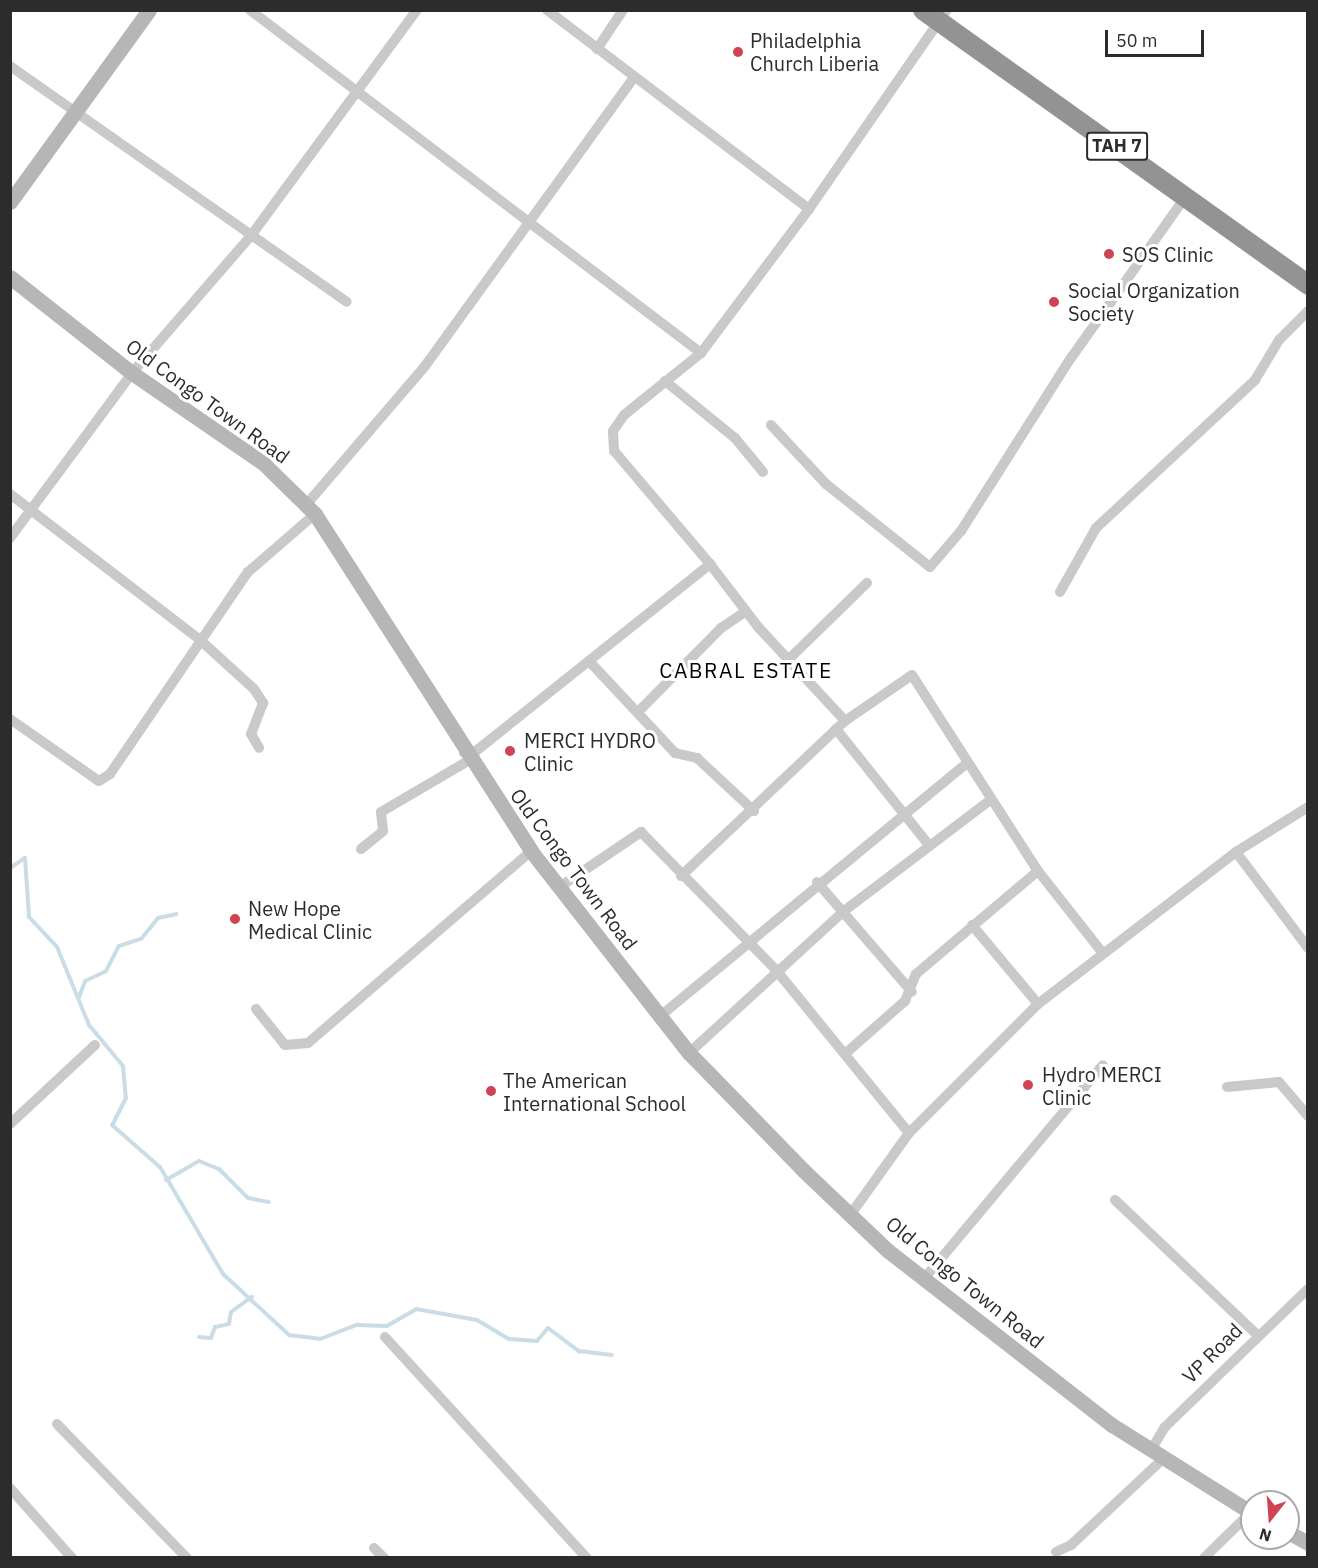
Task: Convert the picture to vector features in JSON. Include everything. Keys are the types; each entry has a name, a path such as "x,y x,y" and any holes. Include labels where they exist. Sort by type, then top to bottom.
{"highway":[{"name":"TAH 7","path":"923,10 943,16 1308,285"}],"street":[{"path":"10,202 149,10"},
{"path":"250,10 533,220 701,353"},
{"path":"10,538 132,373 250,237 417,10"},
{"path":"547,10 633,79 810,209"},
{"path":"597,49 623,10"},
{"path":"929,845 789,659 745,612 710,564 614,451 613,431 624,415 701,353 810,209 943,16"},
{"path":"10,66 76,110 250,237 347,302"},
{"path":"10,719 99,781 110,774 199,639 248,572 310,510 425,366 633,79"},
{"path":"771,425 826,484 930,567 1187,194"},
{"name":"Old Congo Town Road","path":"10,277 132,373 263,463 310,510 466,757 531,851 561,886 659,1017 689,1053 851,1214 923,1280 1158,1454 1240,1505"},
{"path":"1060,592 1096,528 1239,396 1308,311"},
{"path":"665,381 735,438 763,472"},
{"path":"10,494 199,639 263,703 251,734 259,748"},
{"path":"361,849 383,831 381,812 476,751 710,564"},
{"path":"789,659 867,583"},
{"path":"639,711 721,628 745,612"},
{"path":"589,662 639,711 675,753 697,758 754,811"},
{"path":"681,876 754,811 840,725 912,675 990,800 1038,871 1102,952"},
{"path":"659,1017 746,940 967,763"},
{"path":"689,1053 776,970 844,911 990,800"},
{"path":"851,1214 909,1133 1038,1004 1102,952 1236,852 1308,807"},
{"path":"561,886 641,832 681,876 776,970 909,1133"},
{"path":"256,1009 285,1045 308,1043 531,851"},
{"path":"1236,852 1308,948"},
{"path":"846,1053 912,992 916,974 1038,871"},
{"path":"817,882 912,992"},
{"path":"972,925 1038,1004"},
{"path":"10,1124 95,1045"},
{"path":"923,1280 1103,1065"},
{"path":"1227,1087 1279,1082 1308,1116"},
{"path":"1115,1200 1256,1334"},
{"name":"VP Road","path":"1056,1551 1071,1545 1158,1454 1165,1426 1256,1334 1308,1289"},
{"path":"385,1337 587,1557"},
{"path":"57,1424 187,1557"},
{"path":"10,1488 72,1557"},
{"path":"1204,1557 1240,1523"},
{"path":"374,1548 384,1557"}],"waterway":[{"path":"10,868 25,858 29,917 57,947 89,1025 123,1066 126,1098 112,1125 160,1167 223,1274 289,1335 320,1339 357,1325 387,1326 416,1309 477,1320 509,1339 537,1341 548,1328 579,1351 612,1355"},
{"path":"79,997 85,981 106,971 119,946 141,939 158,918 177,914"},
{"path":"166,1180 199,1161 219,1169 248,1198 269,1202"},
{"path":"199,1337 211,1338 215,1327 229,1324 231,1312 252,1297"}],"place":[{"name":"Philadelphia Church Liberia","path":"738,52"},
{"name":"SOS Clinic","path":"1109,254"},
{"name":"Social Organization Society","path":"1054,302"},
{"name":"MERCI HYDRO Clinic","path":"510,751"},
{"name":"New Hope Medical Clinic","path":"235,919"},
{"name":"Hydro MERCI Clinic","path":"1028,1085"},
{"name":"The American International School","path":"491,1091"}],"district":[{"name":"CABRAL ESTATE","path":"746,670"}]}
